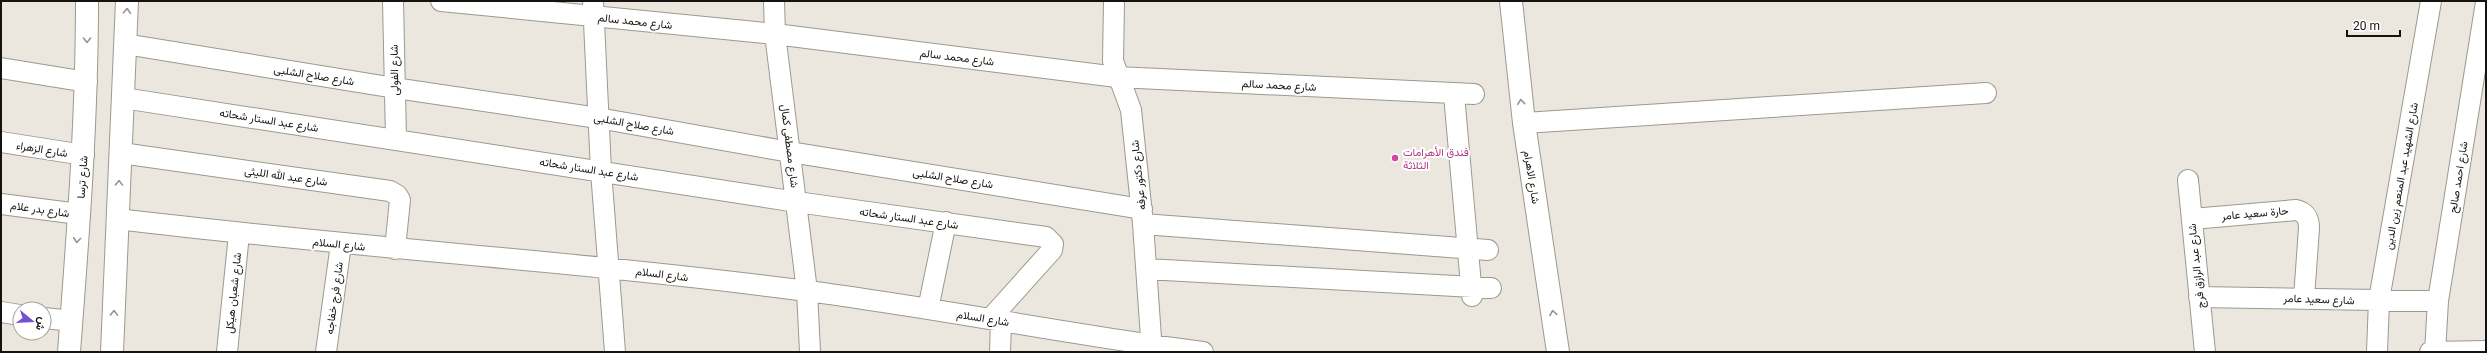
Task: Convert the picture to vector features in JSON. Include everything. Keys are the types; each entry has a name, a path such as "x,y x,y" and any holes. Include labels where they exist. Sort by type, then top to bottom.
{"main road":[{"name":"شارع ترسا","path":"69,352 84,155 87,82 87,1"},
{"path":"112,352 127,1"},
{"name":"شارع الاهرام","path":"1511,1 1524,123 1558,352"}],"street":[{"name":"شارع الفولى","path":"393,1 396,139"},
{"name":"شارع محمد سالم","path":"442,1 593,9 775,34 1117,77 1454,95 1474,94"},
{"name":"شارع مصطفى كمال","path":"774,1 775,34 807,291 810,352"},
{"name":"شارع دكتور عرفه","path":"1114,1 1113,61 1117,77 1126,93 1131,110 1143,216 1152,349"},
{"name":"شارع الشهيد عبد المنعم زين الدين","path":"2377,352 2379,300 2431,1"},
{"name":"شارع احمد صالح","path":"2435,352 2438,301 2484,35 2486,2"},
{"path":"593,9 601,171 615,352"},
{"name":"شارع صلاح الشلبى","path":"125,44 394,88 598,118 1143,216 1478,250"},
{"path":"1,68 87,82"},
{"path":"1524,123 1986,93"},
{"path":"1454,95 1478,250 1471,292"},
{"name":"شارع عبد الستار شحاته","path":"123,98 797,202 1046,237 1053,244 1052,250 996,320"},
{"name":"شارع الزهراء","path":"1,142 84,155"},
{"name":"شارع عبد الله الليثى","path":"121,153 390,191 400,200 395,249"},
{"name":"شارع عبد الرازق فرج","path":"2188,180 2205,352"},
{"name":"شارع بدر علام","path":"1,204 79,214"},
{"name":"حارة سعيد عامر","path":"2192,219 2296,210 2304,213 2308,218 2309,228 2304,298"},
{"name":"شارع السلام","path":"118,219 239,234 608,268 807,291 996,320 1152,349 1203,352"},
{"path":"928,309 946,222"},
{"name":"شارع شعبان هيكل","path":"227,352 239,234"},
{"name":"شارع فرج خفاجه","path":"326,352 341,244"},
{"path":"1147,269 1471,292 1491,288"},
{"name":"شارع سعيد عامر","path":"2200,297 2438,301"},
{"path":"1,312 12,314"},
{"path":"52,319 72,321"},
{"path":"996,320 1000,352"},
{"path":"2430,352 2486,351"}],"place":[{"name":"فندق الأهرامات الثلاثة","path":"1395,158"}]}
